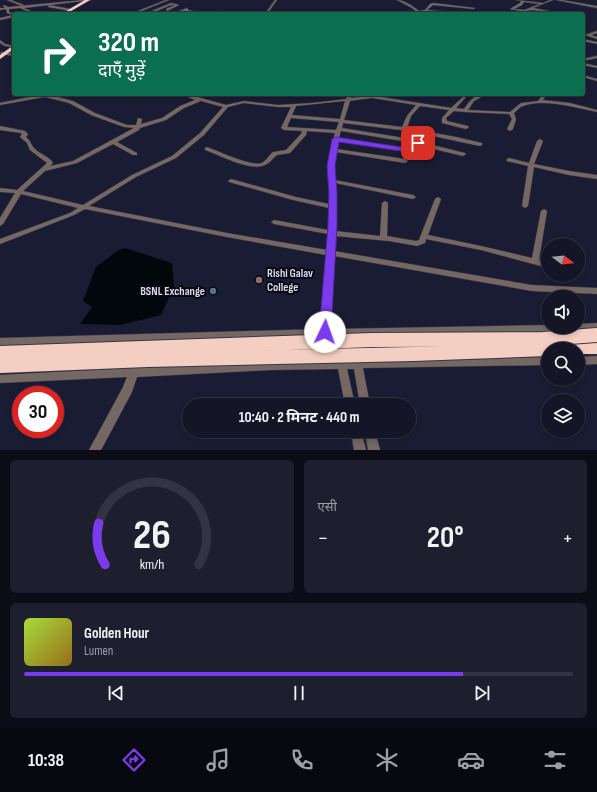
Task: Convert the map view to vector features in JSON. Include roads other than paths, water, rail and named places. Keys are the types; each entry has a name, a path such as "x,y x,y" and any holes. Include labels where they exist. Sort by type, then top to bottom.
{"highway":[{"path":"67,12 89,0"},
{"path":"69,12 89,0"},
{"path":"2,54 12,47"},
{"path":"0,352 372,340 597,336"},
{"path":"585,348 597,348"},
{"path":"0,366 94,361 221,359 271,356 401,355 541,349"}],"street":[{"path":"8,0 26,6"},
{"path":"22,0 33,1 71,10"},
{"path":"0,13 26,6 89,0"},
{"path":"136,12 168,0"},
{"path":"267,12 276,0"},
{"path":"398,0 419,12"},
{"path":"517,0 551,0"},
{"path":"558,0 597,8"},
{"path":"575,3 588,0"},
{"path":"50,1 57,2"},
{"path":"523,1 511,9 530,12"},
{"path":"526,11 543,1"},
{"path":"155,12 171,4 178,5 167,10"},
{"path":"423,12 433,4 474,8"},
{"path":"0,5 12,14"},
{"path":"20,7 30,12"},
{"path":"429,7 468,10"},
{"path":"178,12 187,8"},
{"path":"0,9 7,10"},
{"path":"143,9 150,12"},
{"path":"531,9 550,12"},
{"path":"183,10 197,12"},
{"path":"426,10 449,12"},
{"path":"0,19 12,16"},
{"path":"597,32 587,35 597,38"},
{"path":"0,40 4,45 12,46"},
{"path":"585,40 597,43"},
{"path":"2,54 12,55"},
{"path":"585,60 597,57"},
{"path":"585,65 597,68"},
{"path":"585,77 597,81"},
{"path":"0,104 44,96"},
{"path":"52,96 71,102 93,114 126,126 137,127 164,119 182,106 199,100"},
{"path":"188,96 199,100 213,101 226,106 244,102 278,106 294,105 360,96"},
{"path":"378,96 418,105 465,111 511,112 516,107 524,104 539,102 574,106 597,112"},
{"path":"465,96 444,118 444,122 466,127"},
{"path":"465,111 472,100 480,96"},
{"path":"539,102 544,96"},
{"path":"347,97 333,150 331,166 333,180 333,207 325,332 342,365 349,398"},
{"path":"294,105 284,128 396,138 464,154"},
{"path":"404,128 409,116 418,105"},
{"path":"0,242 72,214 134,176 174,156 202,134 226,106"},
{"path":"510,128 514,118 511,112"},
{"path":"288,116 342,120 404,128 480,144"},
{"path":"44,169 59,167 75,162 133,132 140,123 140,119"},
{"path":"0,128 18,131 25,134 24,137 29,142 32,149 50,163 21,188 0,224"},
{"path":"207,149 251,165 261,165 265,164 275,153 288,152 304,134 305,130"},
{"path":"337,133 408,150 417,142"},
{"path":"525,206 531,164 540,141"},
{"path":"113,142 135,154"},
{"path":"333,150 406,161"},
{"path":"509,160 569,173 597,177"},
{"path":"333,180 413,197"},
{"path":"231,181 295,199 333,207"},
{"path":"0,190 21,188 84,206 227,235 532,288 597,291"},
{"path":"274,222 332,233 383,238 417,244 421,243 438,199"},
{"path":"383,238 385,203"},
{"path":"535,261 544,211"},
{"path":"424,236 541,263"},
{"path":"0,342 325,332 597,327"},
{"path":"585,361 597,360"},
{"path":"0,379 271,366 541,362"},
{"path":"358,365 365,398"},
{"path":"95,450 128,389 134,372"},
{"path":"357,438 360,450"},
{"path":"371,438 374,450"}],"place":[{"name":"Rishi Galav College","path":"259,280"},
{"name":"BSNL Exchange","path":"213,291"}]}
